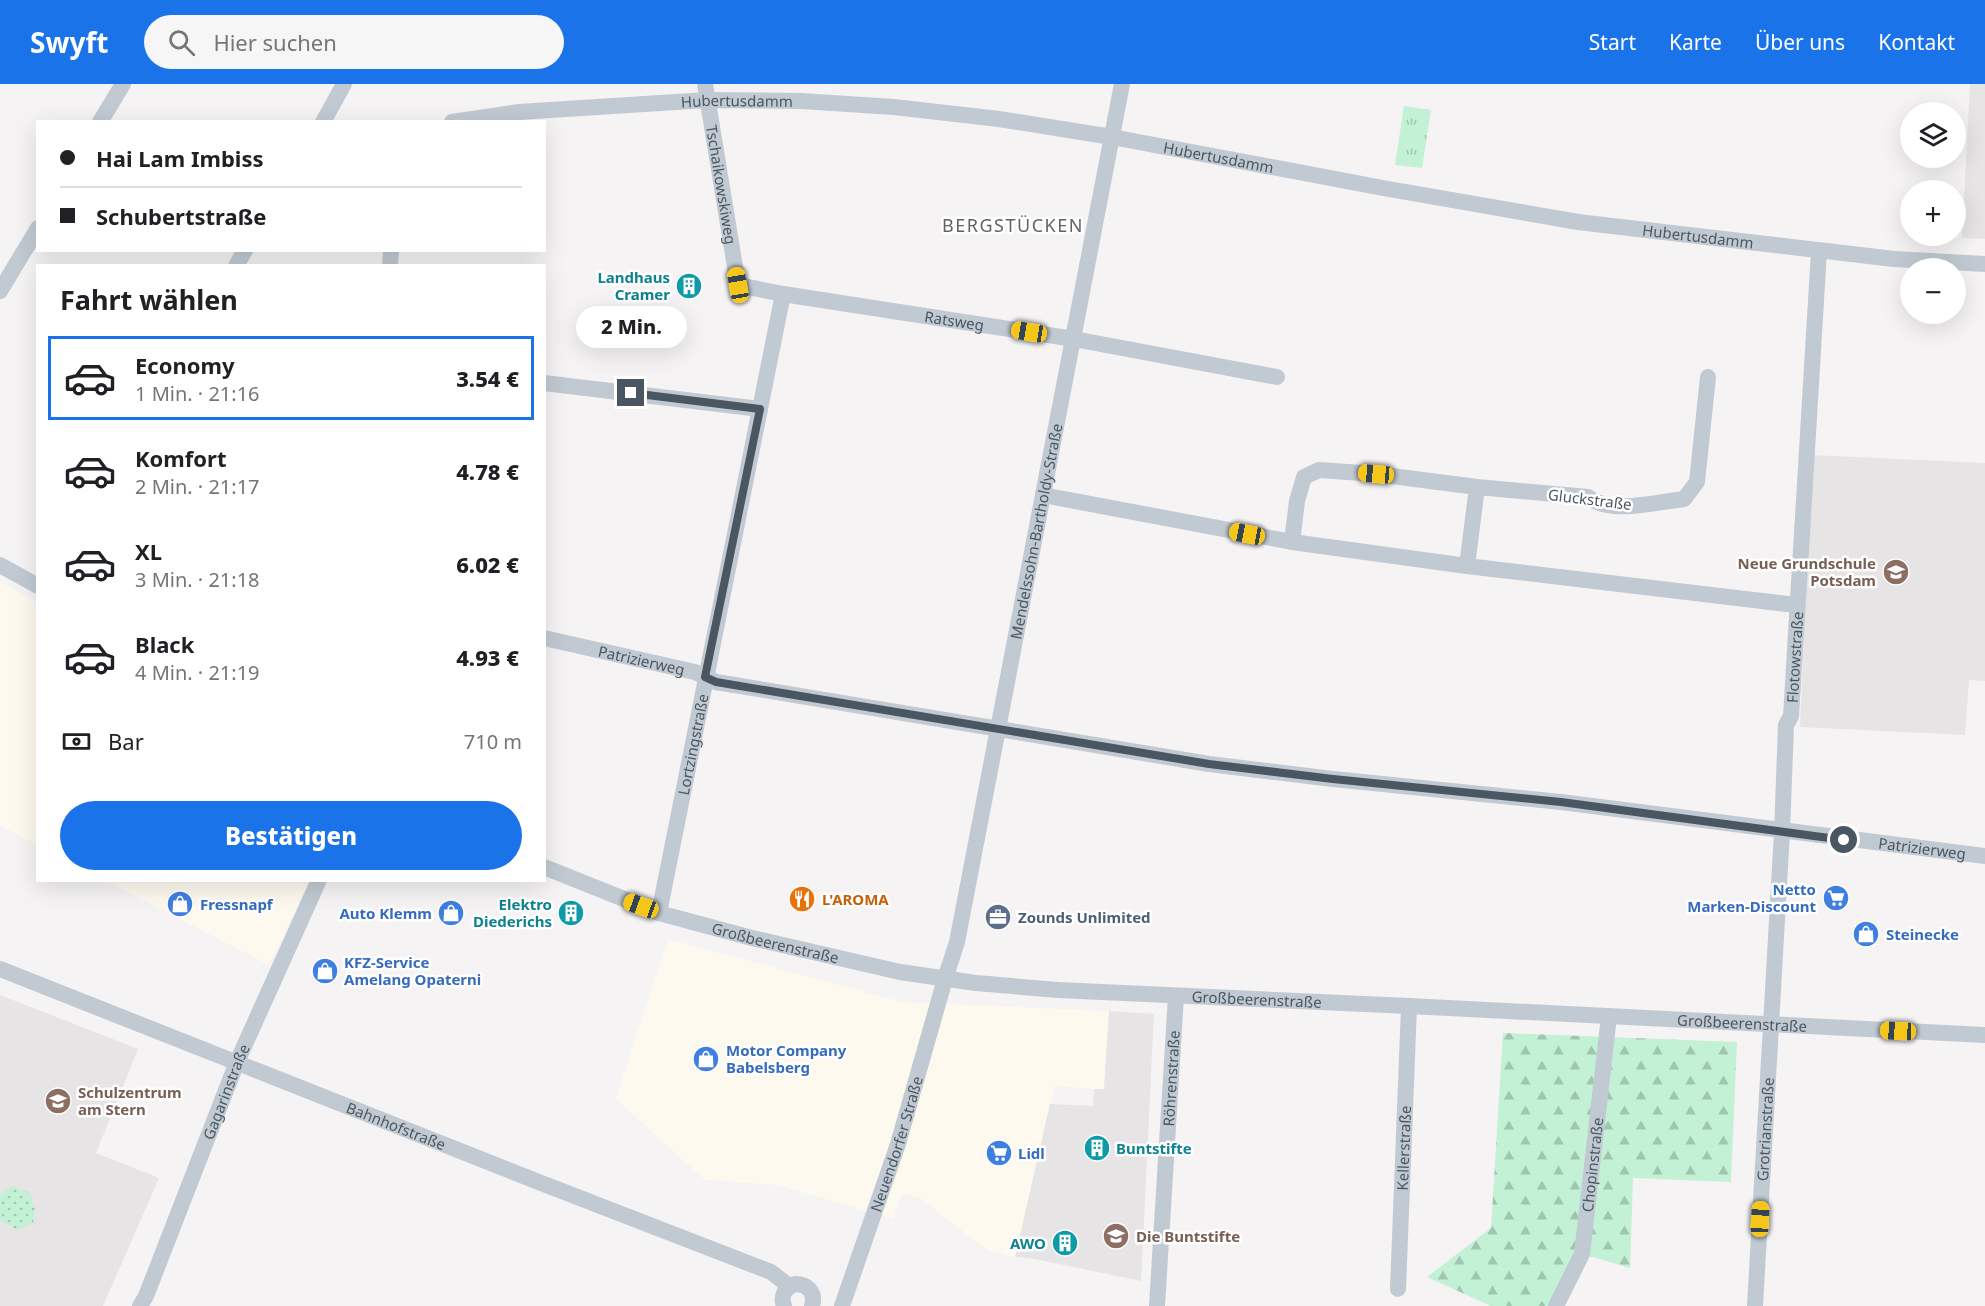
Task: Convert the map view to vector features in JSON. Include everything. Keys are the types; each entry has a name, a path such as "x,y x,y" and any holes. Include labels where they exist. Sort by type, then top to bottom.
{"street":[{"path":"101,120 123,84"},
{"path":"324,120 344,84"},
{"name":"Mendelssohn-Bartholdy-Straße","path":"945,979 957,942 1122,84"},
{"name":"Hubertusdamm","path":"465,120 706,92 894,107 999,119 1112,137 1578,222 1894,260 1985,264"},
{"name":"Tschaikowskiweg","path":"706,92 738,285"},
{"path":"0,291 36,231"},
{"name":"Flotowstraße","path":"1772,1025 1786,725 1791,716 1819,251"},
{"name":"Ratsweg","path":"738,285 1074,339 1278,377"},
{"name":"Lortzingstraße","path":"659,913 783,294"},
{"name":"Gluckstraße","path":"1292,542 1297,501 1304,477 1318,470 1588,497 1595,503 1627,507 1684,499 1697,482 1708,377"},
{"path":"546,382 760,409"},
{"path":"1467,566 1477,487"},
{"path":"1043,495 1292,542 1467,566 1797,605"},
{"path":"0,565 36,585"},
{"name":"Patrizierweg","path":"546,638 695,672 716,682 1209,764 1561,802 1782,832 1985,856"},
{"name":"Großbeerenstraße","path":"546,868 659,913 839,959 945,979 1058,990 1985,1035"},
{"name":"Gagarinstraße","path":"140,1306 146,1296 237,1062 318,882"},
{"name":"Bahnhofstraße","path":"0,969 771,1272 789,1286 801,1284 806,1286 813,1296 812,1306"},
{"name":"Neuendorfer Straße","path":"842,1306 898,1144 945,979"},
{"name":"Röhrenstraße","path":"1157,1306 1176,996"},
{"name":"Kellerstraße","path":"1398,1289 1409,1006"},
{"name":"Chopinstraße","path":"1556,1306 1582,1254 1609,1016"},
{"name":"Grotrianstraße","path":"1755,1306 1772,1025"},
{"path":"784,1306 782,1296 789,1286"}],"shaded area":[{"path":"1970,84 1985,84 1985,239 1966,238 1966,161"},
{"name":"Neue Grundschule Potsdam","path":"1812,455 1985,463 1985,681 1969,680 1965,735 1800,727"},
{"path":"0,582 36,601 36,844 0,825"},
{"path":"108,882 309,882 269,965"},
{"path":"668,939 902,1002 1109,1011 1104,1090 1055,1086 1015,1257 987,1250 921,1199 903,1193 893,1219 778,1185 705,1180 616,1099"},
{"name":"Schulzentrum am Stern","path":"0,995 138,1049 96,1153 159,1178 103,1306 0,1306"},
{"path":"1109,1011 1154,1014 1141,1281 1015,1257 1050,1104 1093,1106 1094,1089 1104,1089"}],"green space":[{"path":"1404,106 1431,110 1422,168 1395,165"},
{"path":"1503,1033 1737,1042 1731,1182 1633,1178 1630,1268 1576,1252 1549,1306 1491,1306 1427,1277 1491,1228"},
{"path":"12,1186 30,1193 35,1209 33,1223 16,1230 0,1220 0,1195"}],"place":[{"name":"Landhaus Cramer","path":"689,286"},
{"name":"Neue Grundschule Potsdam","path":"1896,572"},
{"name":"Netto Marken-Discount","path":"1836,898"},
{"name":"L'AROMA","path":"802,899"},
{"name":"Fressnapf","path":"180,904"},
{"name":"Auto Klemm","path":"451,913"},
{"name":"Elektro Diederichs","path":"571,913"},
{"name":"Zounds Unlimited","path":"998,917"},
{"name":"Steinecke","path":"1866,934"},
{"name":"KFZ-Service Amelang Opaterni","path":"325,971"},
{"name":"Motor Company Babelsberg","path":"706,1059"},
{"name":"Schulzentrum am Stern","path":"58,1101"},
{"name":"Buntstifte","path":"1097,1148"},
{"name":"Lidl","path":"999,1153"},
{"name":"Die Buntstifte","path":"1116,1236"},
{"name":"AWO","path":"1065,1243"}],"district":[{"name":"BERGSTÜCKEN","path":"1013,225"}],"route":[{"path":"631,393 760,409 705,677 716,682 1209,764 1561,802 1844,840"}]}
